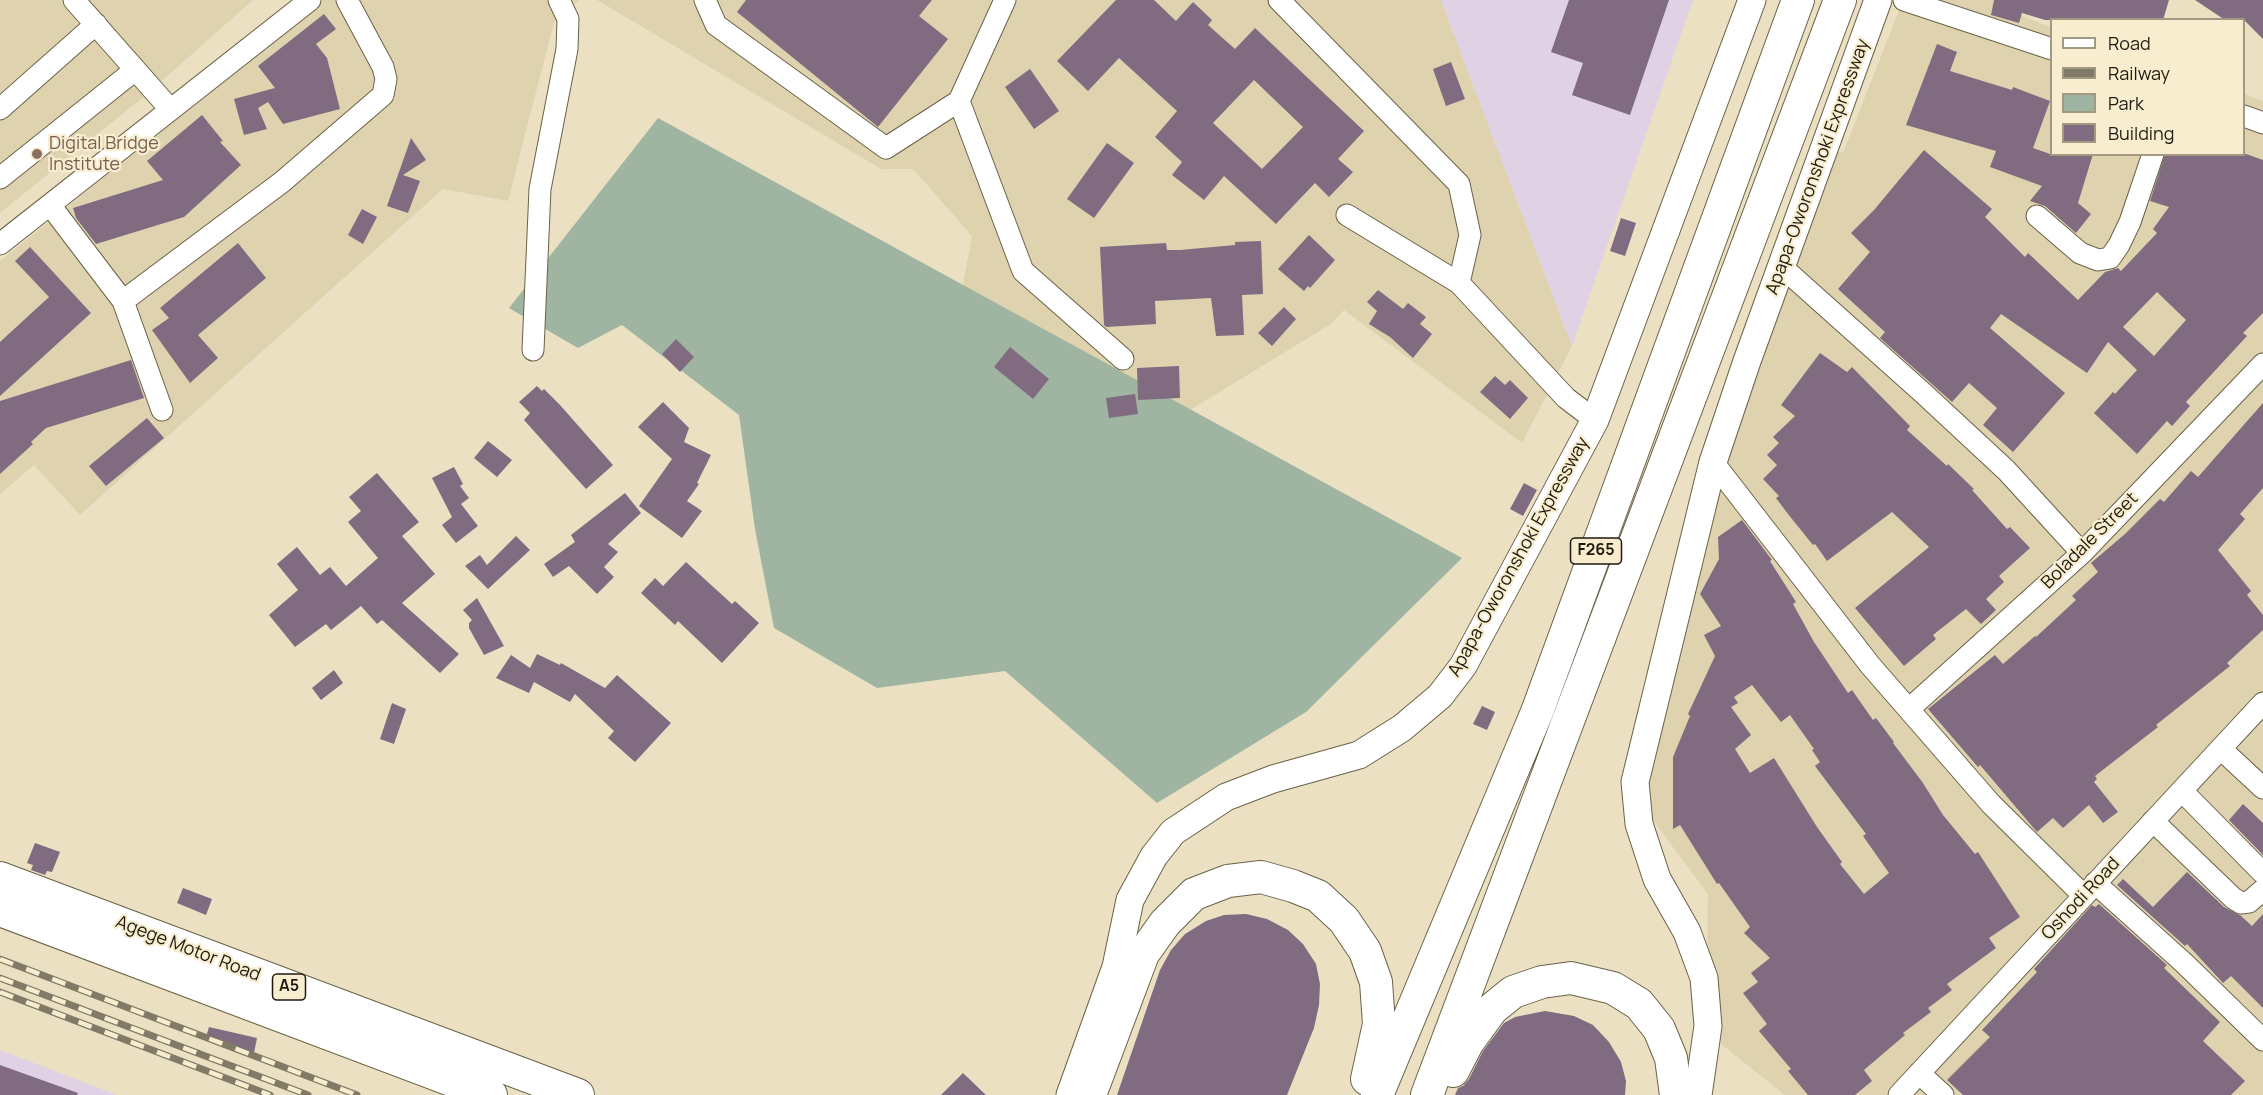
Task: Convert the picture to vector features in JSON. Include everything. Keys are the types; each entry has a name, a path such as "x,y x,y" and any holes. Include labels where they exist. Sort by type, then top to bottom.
{"highway":[{"name":"F265","path":"1377,1095 1537,712 1797,0"},
{"name":"Apapa-Oworonshoki Expressway","path":"1427,1095 1840,0"},
{"path":"1090,1095 1143,954 1165,923 1194,894 1228,881 1261,877 1318,896 1344,920 1365,951 1376,982 1379,1024 1364,1095"},
{"name":"Agege Motor Road","path":"0,878 579,1095"},
{"name":"Agege Motor Road","path":"0,910 491,1095"},
{"path":"1440,1095 1468,1042 1492,1009 1513,992 1542,981 1571,978 1614,988 1639,1004 1659,1029 1671,1058 1676,1095"}],"main road":[{"name":"Apapa-Oworonshoki Expressway","path":"1070,1095 1116,967 1130,900 1154,856 1173,832 1226,797 1273,779 1359,755 1402,728 1440,696 1463,666 1595,420 1752,0"},
{"name":"Apapa-Oworonshoki Expressway","path":"1698,1095 1708,1026 1704,978 1687,932 1658,879 1639,824 1635,782 1713,462 1747,361 1878,0"}],"street":[{"path":"74,0 170,109"},
{"path":"0,244 310,0"},
{"path":"123,301 282,182 383,95 386,79 383,67 347,0"},
{"path":"533,350 540,189 567,49 568,19 559,0"},
{"path":"705,0 716,25 886,148 959,101 1005,0"},
{"path":"1279,0 1459,184 1470,235 1459,283"},
{"path":"1904,0 1927,4 2050,48"},
{"path":"0,109 96,24"},
{"path":"0,178 135,70"},
{"path":"959,101 1023,271 1123,359"},
{"path":"2037,216 2080,253 2098,260 2110,258 2119,246 2130,222 2152,156"},
{"path":"50,205 123,301 162,410"},
{"path":"1347,215 1459,283 1566,398 1595,420"},
{"path":"1782,267 1997,462 2082,553"},
{"name":"Boladale Street","path":"1909,708 2082,553 2263,364"},
{"path":"1713,462 1870,665 1991,804 2089,889 2184,963 2263,1040"},
{"name":"Oshodi Road","path":"1899,1095 2263,703"},
{"path":"2221,749 2263,788"},
{"path":"2182,791 2263,873"},
{"path":"2153,821 2233,898 2241,903 2249,902 2263,890"},
{"path":"1919,1072 1943,1095"}],"shaded area":[{"name":"Digital Bridge Institute","path":"0,0 253,0 146,95 0,213"},
{"path":"323,0 579,0 554,22 508,201 443,189 80,515 34,465 0,494 0,261"},
{"path":"597,0 1441,0 1572,346 1522,443 1344,310 1331,324 1159,429 961,295 972,236 913,169 881,169"},
{"path":"1441,0 1693,0 1572,346"},
{"path":"1903,0 2013,0 2009,11 2050,27 2050,156 2245,156 2245,94 2263,101 2263,1095 1785,1095 1712,1037 1706,999 1708,894 1632,792 1674,605 1833,150 1843,153"},
{"path":"0,1050 117,1095 0,1095"}],"green space":[{"path":"658,118 1462,558 1306,712 1157,803 1005,671 877,688 774,628 755,529 739,415 622,325 578,348 509,308"}],"building":[{"path":"746,0 932,0 919,16 948,39 878,127 737,12"},
{"path":"1116,0 1154,0 1176,21 1193,2 1212,20 1208,25 1235,49 1255,28 1364,131 1338,159 1353,172 1329,197 1315,183 1276,224 1224,176 1204,200 1172,175 1182,162 1155,137 1177,111 1119,58 1088,91 1057,61","holes":["1254,80 1303,127 1262,169 1213,123"]},
{"path":"1569,0 1669,0 1630,115 1572,95 1583,63 1551,52"},
{"path":"1994,0 2169,0 2164,18 2050,18 2050,20 2045,20 2022,13 2019,23 1991,15"},
{"path":"2195,0 2263,0 2263,39 2245,21 2245,18 2222,18"},
{"path":"324,14 336,29 316,44 327,58 340,109 283,124 268,102 258,108 267,129 244,135 234,99 275,88 258,66"},
{"path":"1937,44 1957,52 1950,71 2012,90 2013,87 2050,101 2033,148 2050,154 2050,156 2092,156 2078,203 2091,214 2076,233 2045,206 2030,201 2042,186 1990,167 1996,151 1906,125"},
{"path":"1451,62 1465,99 1446,106 1433,69"},
{"path":"1030,69 1059,111 1034,129 1005,87"},
{"path":"202,115 223,141 220,142 241,165 184,217 96,244 76,218 73,208 163,180 147,161"},
{"path":"411,138 426,160 403,175 420,181 408,213 387,206"},
{"path":"1107,143 1134,163 1094,218 1067,199"},
{"path":"1924,150 1992,209 1985,217 2025,257 2028,253 2078,300 2105,272 2118,268 2121,271 2157,233 2153,229 2169,207 2150,201 2164,156 2245,156 2246,154 2263,160 2263,313 2243,333 2247,336 2186,402 2190,406 2172,426 2167,421 2137,454 2094,413 2137,370 2108,342 2087,373 2001,314 1990,328 2065,393 2013,452 1983,425 1997,408 1969,383 1952,402 1880,338 1885,332 1838,289 1870,252 1851,233 1874,210","holes":["2157,292 2186,320 2154,356 2123,327"]},
{"path":"362,209 377,217 363,244 348,235"},
{"path":"1621,218 1636,223 1625,256 1610,251"},
{"path":"1309,235 1335,260 1310,288 1308,286 1304,291 1278,269"},
{"path":"1261,241 1263,294 1242,295 1244,335 1216,336 1211,298 1155,301 1156,324 1106,327 1104,325 1100,247 1166,243 1167,250 1180,250 1235,245 1235,242"},
{"path":"238,243 266,278 198,335 218,358 190,383 152,330 169,318 160,308"},
{"path":"30,247 91,313 0,396 0,342 49,297 15,261"},
{"path":"1378,290 1403,309 1408,303 1426,317 1420,324 1432,334 1413,358 1390,337 1369,324 1377,311 1367,302"},
{"path":"1284,307 1296,319 1272,346 1258,333"},
{"path":"676,339 694,357 680,372 662,354"},
{"path":"1010,347 1049,379 1033,399 994,367"},
{"path":"1820,353 1847,372 1852,367 1910,426 1907,430 1947,466 1948,464 1974,489 1972,490 2007,529 2010,527 2030,548 1999,576 2004,582 1986,599 1996,610 1981,624 1966,609 1933,635 1936,639 1904,666 1855,608 1929,547 1892,512 1827,561 1776,498 1779,496 1763,479 1777,465 1767,455 1779,443 1773,437 1795,416 1781,405"},
{"path":"131,360 144,398 46,428 31,442 33,444 0,474 0,401"},
{"path":"1179,366 1180,398 1138,400 1137,368"},
{"path":"1495,376 1505,385 1510,380 1528,398 1510,419 1480,392"},
{"path":"537,386 542,391 544,389 560,405 613,465 586,489 524,420 530,413 519,402"},
{"path":"1135,394 1138,414 1109,418 1106,398"},
{"path":"663,402 689,428 684,442 711,455 697,483 699,484 687,501 702,511 682,538 639,506 672,459 638,427"},
{"path":"2263,403 2263,488 2240,514 2245,519 2218,550 2251,591 2247,595 2263,615 2263,630 2227,663 2230,666 2156,725 2158,727 2095,776 2097,779 2094,782 2118,812 2103,823 2089,805 2063,828 2053,818 2037,832 1928,709 1995,655 2003,664 2036,637 2076,600 2072,596 2098,572 2091,563 2125,534 2160,499 2164,502 2191,471 2198,477"},
{"path":"147,418 164,438 106,486 89,466"},
{"path":"488,441 512,460 497,477 474,458"},
{"path":"454,467 463,484 460,486 469,498 461,504 478,526 456,543 442,525 452,517 432,478"},
{"path":"377,473 419,522 402,536 435,574 402,603 459,654 440,673 382,620 377,624 361,606 331,630 326,624 295,647 269,615 298,590 277,564 297,547 320,575 330,567 346,586 378,558 348,522 361,511 349,497"},
{"path":"1524,483 1537,490 1523,516 1510,509"},
{"path":"625,493 641,513 608,544 618,552 604,567 614,577 597,594 569,566 553,577 544,564 575,542 571,535"},
{"path":"1742,520 1772,560 1770,561 1796,602 1793,604 1814,642 1848,693 1852,690 1873,720 1876,718 1943,815 1975,854 1978,852 2020,917 1989,938 1996,948 1947,984 1952,990 1928,1008 1931,1012 1903,1033 1905,1035 1864,1070 1872,1081 1855,1095 1808,1095 1788,1071 1791,1069 1759,1031 1767,1024 1743,993 1758,982 1751,973 1770,958 1744,933 1750,927 1719,883 1717,884 1680,825 1673,829 1673,757 1690,716 1688,714 1715,656 1704,635 1721,626 1700,594 1719,559 1718,537","holes":["1752,685 1781,722 1790,715 1814,749 1812,750 1820,762 1815,766 1866,834 1863,836 1889,873 1864,894 1840,864 1842,862 1774,758 1750,773 1735,749 1751,735 1731,707 1738,703 1734,697"]},
{"path":"516,536 530,550 488,589 465,566 480,555 487,565"},
{"path":"686,562 732,604 735,601 759,623 722,663 678,621 675,625 641,593 655,578 663,586"},
{"path":"477,598 504,646 484,655 469,628 472,620 463,610"},
{"path":"537,654 560,665 561,663 605,688 617,675 671,723 635,762 608,738 614,731 575,694 570,702 534,682 529,693 496,678 511,655 530,668"},
{"path":"334,670 343,683 321,700 312,688"},
{"path":"392,703 406,709 394,744 380,739"},
{"path":"1482,706 1495,712 1487,730 1473,724"},
{"path":"2243,804 2263,823 2263,855 2229,820"},
{"path":"35,843 60,852 52,872 47,871 45,875 31,870 33,865 27,863"},
{"path":"2187,872 2224,907 2240,915 2252,926 2263,914 2263,1008 2231,976 2223,983 2187,944 2185,946 2117,885 2123,879 2153,907"},
{"path":"183,888 212,899 206,915 177,903"},
{"path":"2099,904 2167,965 2164,968 2220,1022 2203,1041 2245,1081 2231,1095 1963,1095 1947,1080 1990,1037 1982,1030 2037,972 2034,969 2092,905 2095,907"},
{"path":"1246,914 1267,919 1288,930 1303,944 1316,964 1320,984 1319,1005 1314,1028 1287,1095 1117,1095 1160,970 1171,950 1185,934 1206,921 1224,915"},
{"path":"1545,1011 1574,1016 1593,1025 1609,1042 1621,1062 1626,1081 1625,1095 1455,1095 1458,1088 1469,1079 1483,1051 1504,1023 1515,1017"},
{"path":"209,1027 257,1038 254,1053 206,1037"},
{"path":"0,1065 78,1093 77,1095 0,1095"},
{"path":"963,1073 986,1095 941,1095"}],"railway":[{"path":"0,959 357,1095"},
{"path":"0,978 308,1095"},
{"path":"0,992 270,1095"}],"place":[{"name":"Digital Bridge Institute","path":"37,154"}]}
